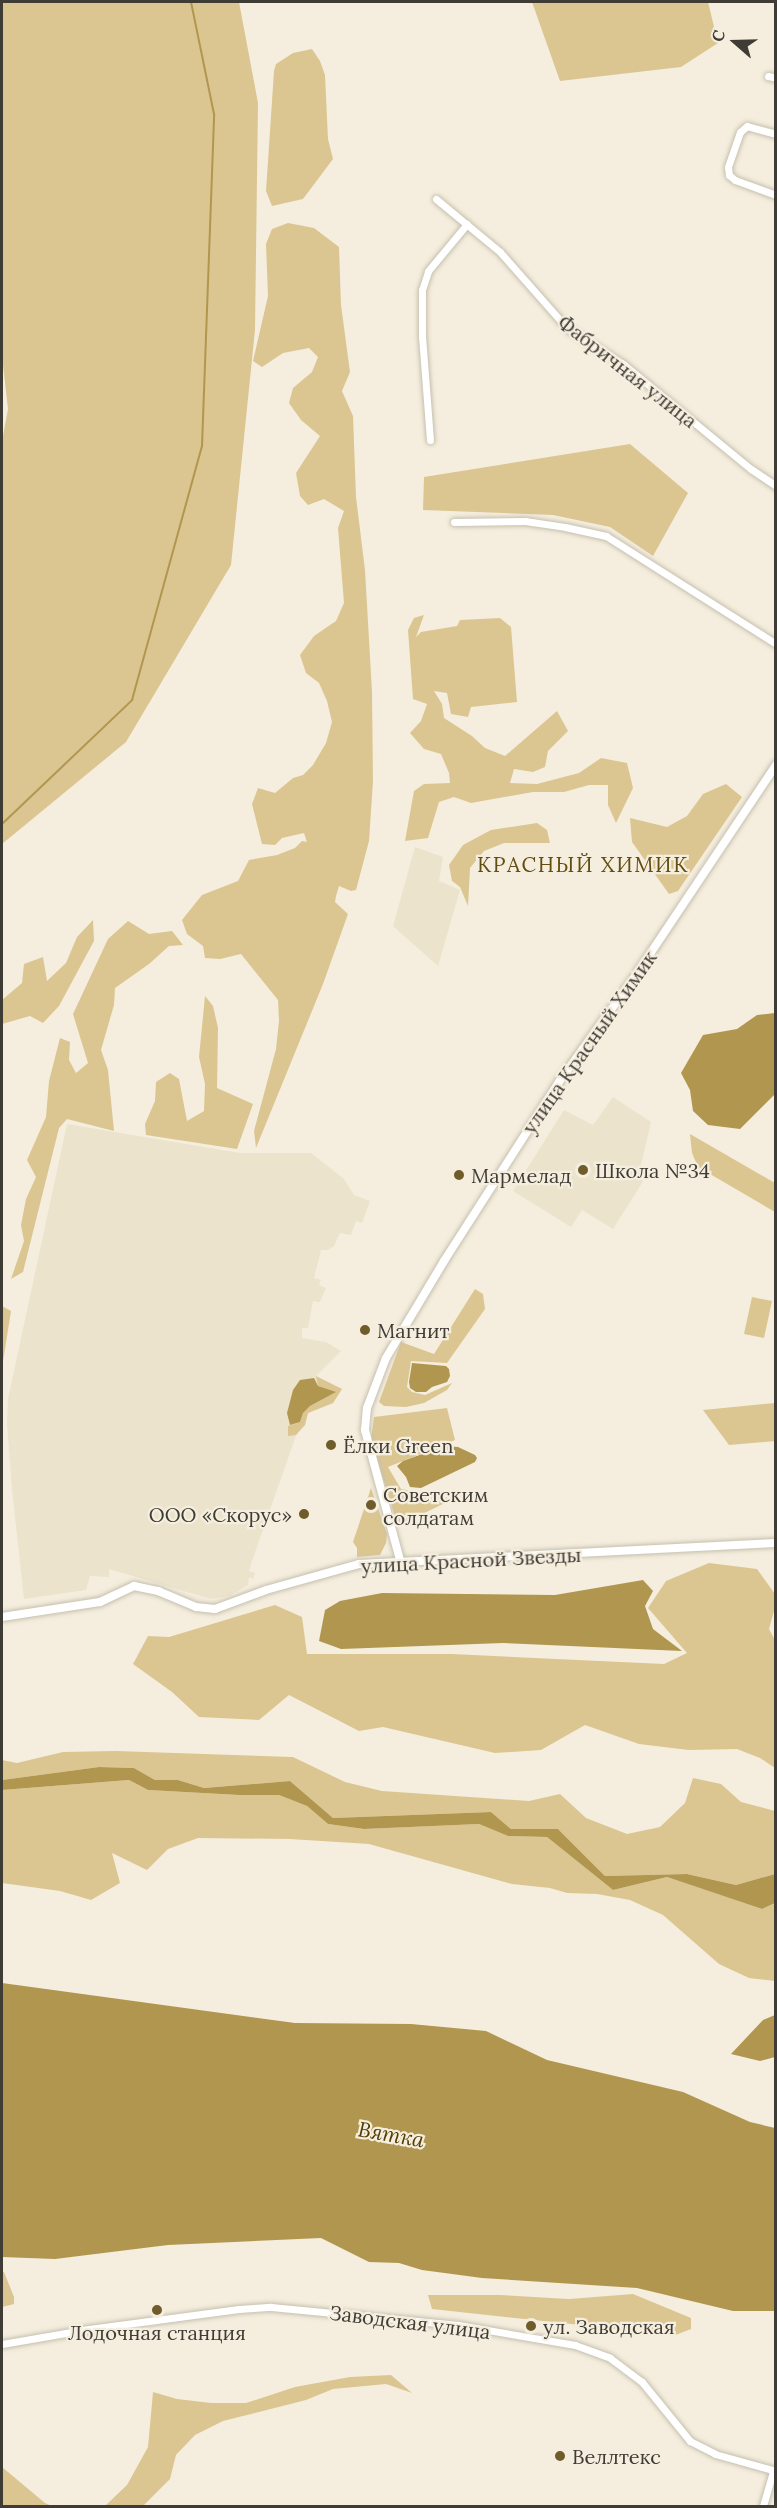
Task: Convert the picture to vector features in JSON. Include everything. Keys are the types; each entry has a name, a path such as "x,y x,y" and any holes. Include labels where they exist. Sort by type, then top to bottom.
{"street":[{"path":"776,134 754,126 747,126 740,132 728,167 729,175 735,180 776,195"},
{"name":"Фабричная улица","path":"436,199 500,252 567,328 623,364 751,469 776,486"},
{"path":"430,440 422,337 422,290 428,271 467,224"},
{"path":"454,522 525,521 565,526 606,536 776,644"},
{"name":"улица Красный Химик","path":"400,1560 365,1430 367,1408 386,1358 438,1270 559,1082 638,972 776,765"},
{"name":"улица Красной Звезды","path":"2,1617 100,1602 134,1586 158,1591 196,1607 215,1609 266,1590 359,1564 400,1560 659,1551 776,1543"},
{"name":"Заводская улица","path":"2,2344 89,2329 239,2309 271,2307 458,2325 575,2346 610,2358 642,2382 690,2441 705,2451 774,2471"},
{"path":"763,2506 774,2471"}],"shaded area":[{"path":"2,2 239,2 258,103 255,330 231,565 126,742 2,844 2,441 8,409 2,356"},
{"path":"532,2 708,2 718,43 681,67 560,81"},
{"path":"312,49 325,75 328,139 333,159 303,199 272,206 266,191 274,71 276,64 293,53"},
{"path":"288,223 314,228 339,247 341,305 350,372 342,391 353,416 356,497 365,570 372,692 373,781 369,841 356,890 351,891 339,886 335,902 348,914 323,984 256,1148 254,1131 276,1049 279,1021 278,1000 241,954 220,959 205,958 203,946 187,934 182,920 202,895 238,881 249,860 277,855 295,848 302,841 307,842 304,833 282,838 275,845 262,844 252,804 258,788 275,793 293,778 303,775 313,765 326,743 332,722 327,701 319,683 306,673 300,655 314,636 336,621 344,603 338,528 344,511 324,499 308,505 300,496 296,473 320,436 301,420 289,403 293,388 312,372 318,357 309,348 283,353 262,367 253,361 268,296 266,244 272,229"},
{"path":"630,444 688,493 653,556 610,527 553,515 423,510 424,477"},
{"path":"424,615 416,637 421,632 457,626 460,620 500,618 511,627 517,702 471,707 468,717 451,714 447,693 434,691 442,704 444,718 472,736 485,748 505,756 557,711 568,731 548,751 545,767 533,772 514,769 510,783 537,784 579,773 601,758 627,763 633,788 616,823 608,805 608,785 589,785 564,792 533,792 471,803 454,797 439,802 428,838 405,841 414,791 424,784 450,783 449,773 441,754 424,749 410,733 421,721 427,704 413,699 408,630 414,618"},
{"path":"726,784 742,797 678,891 669,894 632,842 630,818 667,827 687,816 703,794"},
{"path":"537,823 547,830 550,843 504,843 484,851 470,868 468,906 460,887 452,881 449,865 463,845 491,830"},
{"path":"415,847 443,857 439,881 460,890 438,966 393,926"},
{"path":"93,920 94,941 59,1006 43,1023 30,1016 2,1024 2,1000 22,983 24,964 43,957 47,981 66,963 77,937"},
{"path":"128,921 149,934 172,931 183,945 169,946 149,964 115,988 114,1005 101,1050 108,1070 114,1131 67,1119 59,1128 23,1272 11,1279 24,1241 21,1225 26,1199 36,1177 27,1160 46,1117 49,1081 60,1038 70,1042 69,1060 76,1073 88,1063 73,1014 108,939"},
{"path":"205,996 213,1006 218,1028 217,1088 253,1104 237,1149 146,1135 145,1124 155,1101 156,1082 170,1073 179,1079 187,1121 204,1111 205,1084 199,1057"},
{"path":"613,1097 651,1122 640,1169 647,1175 613,1229 582,1210 571,1227 513,1191 564,1110 593,1125"},
{"path":"67,1124 240,1153 311,1153 344,1179 354,1195 370,1201 362,1223 356,1221 351,1235 340,1233 334,1246 328,1250 321,1250 314,1278 321,1280 319,1285 326,1288 320,1302 313,1301 308,1328 302,1328 302,1338 326,1342 341,1351 316,1376 342,1389 333,1403 308,1413 305,1425 298,1430 252,1561 249,1571 255,1573 253,1579 249,1577 248,1585 229,1596 211,1599 109,1569 109,1577 90,1576 86,1590 24,1599 12,1490 7,1423 8,1399"},
{"path":"690,1134 775,1183 775,1212 698,1167 692,1153"},
{"path":"475,1289 483,1294 485,1309 447,1363 411,1361 407,1387 412,1392 425,1395 452,1383 447,1390 424,1403 406,1407 384,1406 379,1402 401,1342 434,1354"},
{"path":"752,1297 772,1301 764,1338 744,1334"},
{"path":"2,1306 11,1311 2,1368"},
{"path":"316,1376 342,1389 333,1403 308,1413 305,1425 296,1435 288,1436 288,1426 300,1422 303,1413 310,1406 334,1393 318,1386"},
{"path":"775,1403 775,1441 729,1445 703,1410"},
{"path":"447,1408 455,1440 388,1467 401,1489 453,1499 398,1526 371,1440 374,1417"},
{"path":"371,1488 387,1534 386,1543 380,1555 357,1557 357,1548 353,1542"},
{"path":"709,1563 757,1569 775,1594 775,1607 769,1629 776,1642 775,1768 760,1758 737,1749 689,1750 639,1744 585,1725 541,1750 495,1753 383,1727 359,1731 289,1695 259,1720 199,1717 172,1692 133,1664 148,1636 169,1637 275,1605 302,1617 307,1654 452,1654 664,1664 687,1653 648,1608 666,1581"},
{"path":"116,1751 293,1757 345,1782 382,1791 529,1801 560,1794 586,1818 627,1834 660,1827 685,1803 693,1778 721,1784 741,1802 775,1811 775,1874 736,1885 687,1874 605,1876 558,1829 511,1829 491,1812 333,1818 290,1781 204,1788 178,1780 155,1780 134,1768 99,1767 2,1780 2,1760 17,1763 63,1752"},
{"path":"129,1780 148,1790 279,1795 307,1806 328,1824 364,1829 479,1824 508,1836 547,1837 613,1890 667,1877 762,1909 775,1903 775,1981 749,1978 719,1964 663,1915 630,1900 512,1884 369,1844 290,1839 198,1838 168,1849 147,1870 112,1853 120,1883 91,1900 60,1891 2,1883 2,1790"},
{"path":"2,2271 14,2297 14,2304 2,2307"},
{"path":"633,2294 691,2318 691,2329 673,2336 638,2326 618,2329 432,2309 428,2295 500,2295 569,2299"},
{"path":"391,2375 412,2393 386,2384 333,2389 306,2400 223,2421 195,2435 176,2455 170,2479 143,2506 105,2506 127,2485 148,2447 153,2392 177,2399 211,2403 246,2403 295,2387 350,2377"},
{"path":"2,2467 45,2503 52,2506 2,2506"}],"water":[{"path":"775,1013 775,1094 740,1129 708,1125 693,1111 690,1090 681,1073 703,1035 737,1029 757,1015"},
{"path":"412,1363 446,1366 450,1376 447,1382 432,1387 426,1392 416,1392 410,1388 409,1382"},
{"path":"314,1378 318,1386 336,1392 310,1406 303,1413 300,1422 290,1425 287,1413 293,1390 300,1380"},
{"path":"444,1446 458,1447 477,1458 475,1462 421,1488 410,1487 406,1477 397,1466 403,1461"},
{"path":"643,1580 653,1591 645,1606 653,1629 682,1651 503,1643 341,1649 319,1641 325,1610 340,1601 382,1593 555,1595"},
{"path":"99,1767 134,1768 155,1780 178,1780 204,1788 290,1781 333,1818 491,1812 511,1829 558,1829 605,1876 687,1874 736,1885 775,1874 775,1903 762,1909 667,1877 613,1890 547,1837 508,1836 479,1824 364,1829 328,1824 307,1806 279,1795 148,1790 129,1780 2,1790 2,1780"},
{"name":"Вятка","path":"2,1983 295,2023 411,2024 486,2031 547,2060 683,2092 750,2122 775,2128 775,2311 733,2311 637,2288 482,2278 422,2270 399,2263 369,2262 321,2238 168,2245 55,2259 2,2257"},
{"path":"775,2015 775,2057 760,2061 731,2054 763,2020"}],"waterway":[{"path":"2,824 132,700 202,446 214,114 191,2"}],"place":[{"name":"Школа №34","path":"583,1170"},
{"name":"Мармелад","path":"459,1175"},
{"name":"Магнит","path":"365,1330"},
{"name":"Ёлки Green","path":"331,1445"},
{"name":"Советским солдатам","path":"371,1505"},
{"name":"ООО «Скорус»","path":"304,1514"},
{"name":"Лодочная станция","path":"157,2310"},
{"name":"ул. Заводская","path":"531,2326"},
{"name":"Веллтекс","path":"560,2456"}],"district":[{"name":"КРАСНЫЙ ХИМИК","path":"583,865"}]}
